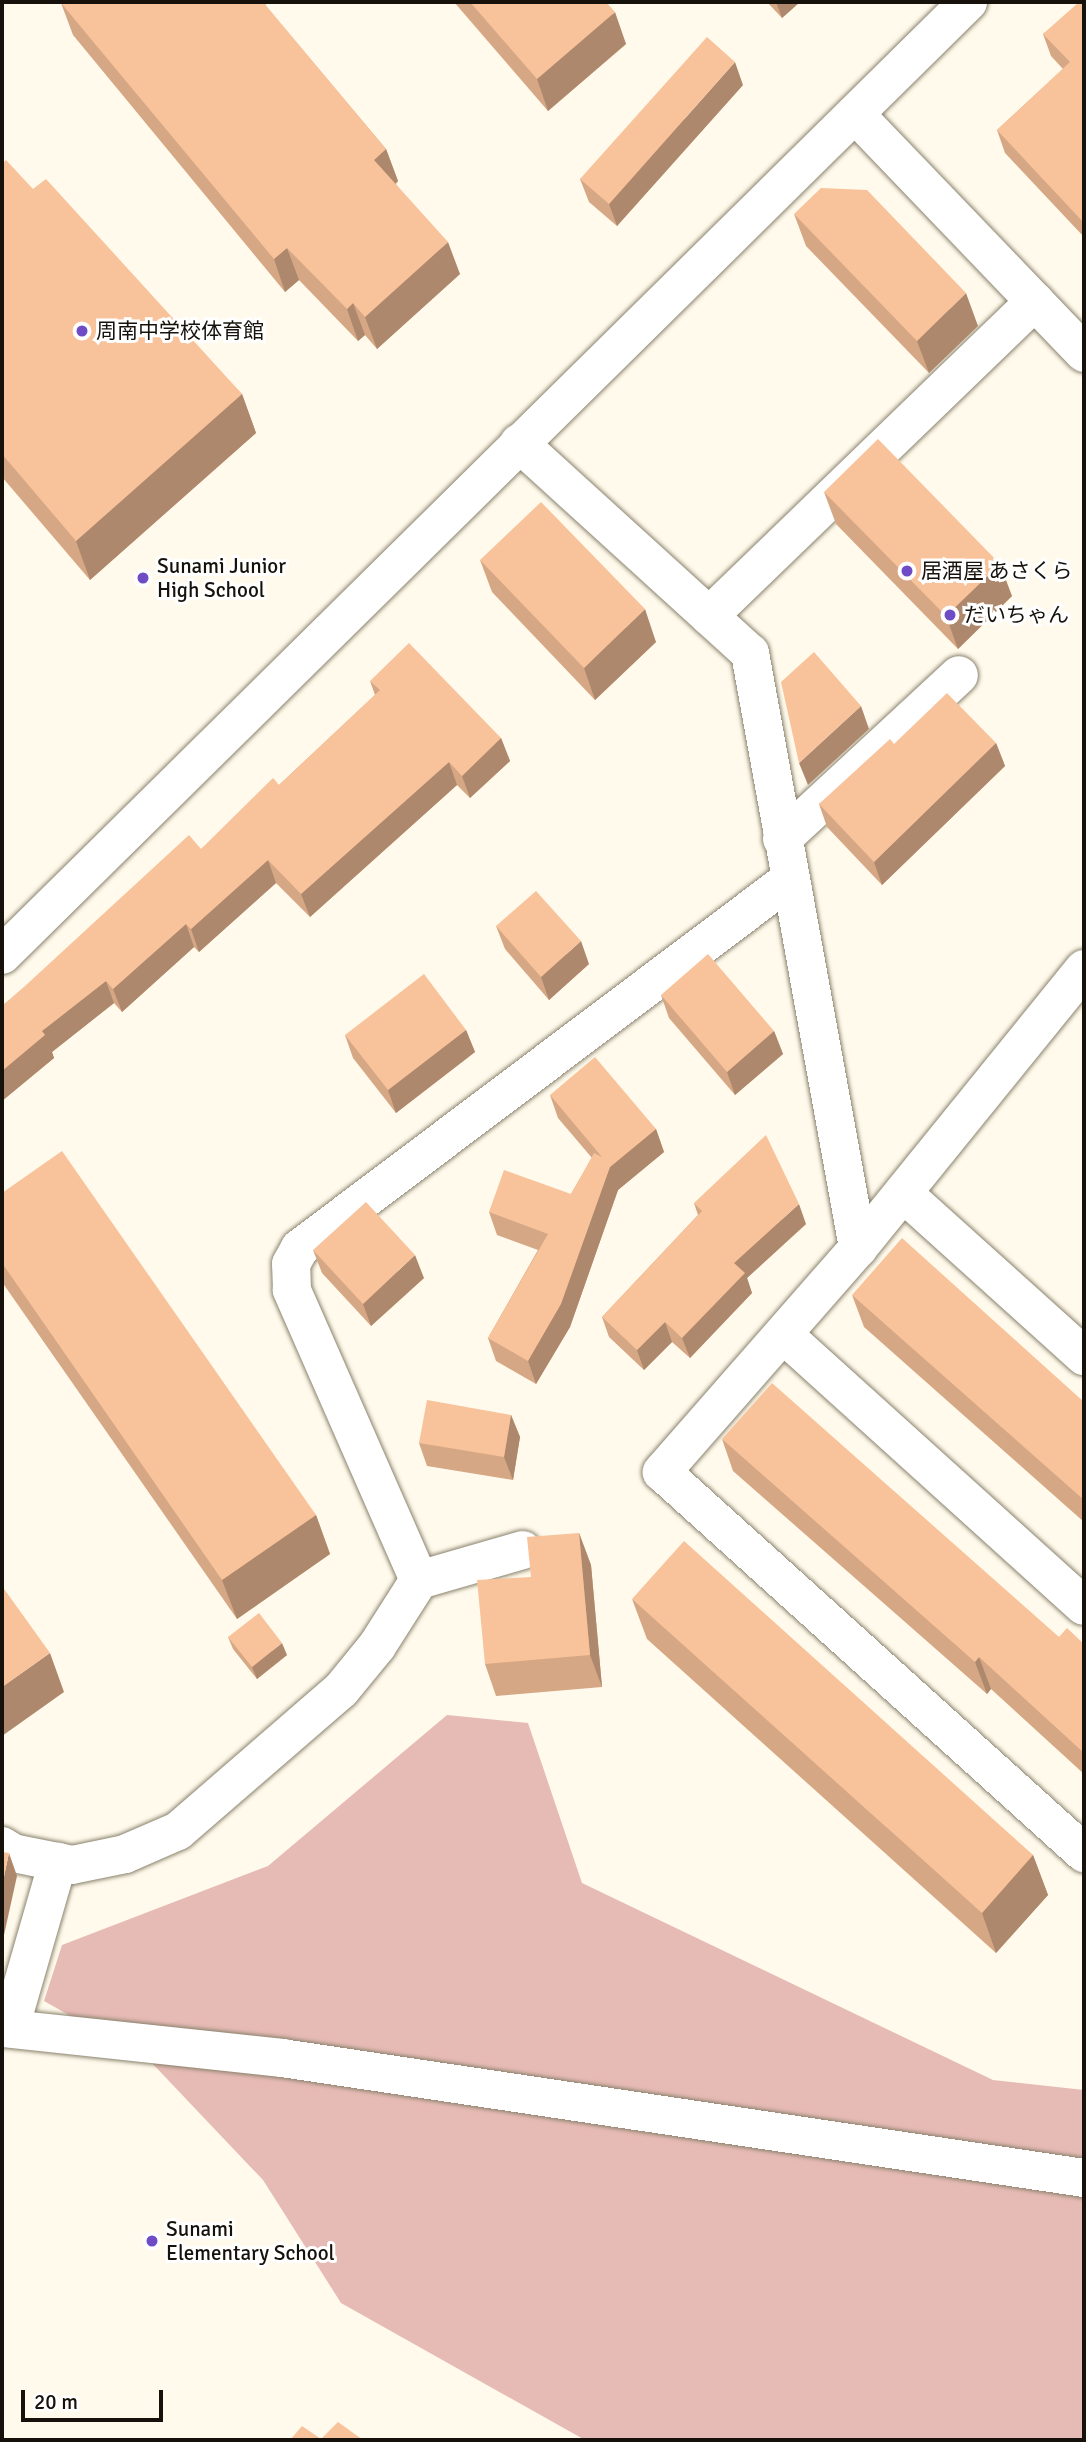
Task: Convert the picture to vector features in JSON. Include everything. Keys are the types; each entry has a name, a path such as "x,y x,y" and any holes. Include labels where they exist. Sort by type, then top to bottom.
{"street":[{"path":"2,956 968,2"},
{"path":"855,114 1084,353"},
{"path":"709,616 1035,301"},
{"path":"519,443 750,653 789,880 858,1248"},
{"path":"782,839 959,676"},
{"path":"419,1580 292,1290 291,1264 300,1248 789,880"},
{"path":"1084,969 858,1248 662,1472 1084,1853"},
{"path":"903,1193 1084,1356"},
{"path":"784,1335 1084,1606"},
{"path":"2,1846 13,1853 72,1865 125,1854 177,1831 341,1690 398,1618 419,1580 523,1550"},
{"path":"58,1862 6,2028 296,2060 1084,2178"}],"shaded area":[{"path":"447,1715 528,1723 582,1883 993,2080 1084,2090 1084,2440 585,2440 341,2303 263,2180 150,2061 44,2001 62,1945 268,1866"}],"building":[{"path":"263,2 386,149 374,160 448,242 365,317 353,303 347,309 287,248 274,259 61,3"},
{"path":"470,2 606,2 615,12 537,79"},
{"path":"1079,2 1084,2 1084,223 997,130 1070,62 1043,34"},
{"path":"707,37 735,62 609,204 580,179"},
{"name":"周南中学校体育館","path":"6,160 33,189 46,179 242,394 76,541 2,454 2,164"},
{"path":"821,188 867,190 966,293 917,341 794,214"},
{"path":"878,439 1000,564 946,616 824,492"},
{"path":"541,502 645,609 584,668 480,560"},
{"path":"409,643 501,738 462,776 449,762 301,894 268,860 191,929 186,924 113,989 106,981 42,1031 45,1035 2,1071 2,1006 189,835 201,849 273,778 279,785 380,690 370,681"},
{"path":"814,652 861,706 799,763 781,682"},
{"path":"947,693 996,743 874,862 819,804 890,739 894,744"},
{"path":"536,891 581,941 541,977 496,926"},
{"path":"708,954 774,1031 727,1072 661,995"},
{"path":"424,974 466,1030 388,1090 345,1035"},
{"path":"595,1057 656,1129 610,1167 561,1304 528,1361 488,1338 548,1234 489,1212 504,1170 571,1194 594,1153 602,1157 550,1095"},
{"path":"766,1135 799,1204 734,1263 745,1273 682,1338 665,1322 637,1350 602,1317 702,1211 694,1203"},
{"path":"62,1151 316,1515 222,1580 2,1263 2,1193"},
{"path":"366,1202 415,1255 363,1304 313,1250"},
{"path":"902,1238 1084,1402 1084,1500 852,1295"},
{"path":"772,1383 1059,1637 1067,1628 1084,1644 1084,1753 979,1657 975,1662 722,1439"},
{"path":"427,1400 511,1415 504,1457 419,1443"},
{"path":"579,1533 590,1655 485,1664 477,1580 531,1577 527,1537"},
{"path":"684,1541 1033,1855 982,1913 632,1599"},
{"path":"2,1586 50,1653 2,1687"},
{"path":"259,1613 282,1643 252,1667 228,1637"},
{"path":"2,1852 9,1853 2,1886"},
{"path":"338,2422 363,2440 290,2440 302,2426 321,2439"}],"place":[{"name":"周南中学校体育館","path":"82,331"},
{"name":"居酒屋 あさくら","path":"907,571"},
{"name":"Sunami Junior High School","path":"143,578"},
{"name":"だいちゃん","path":"950,615"},
{"name":"Sunami Elementary School","path":"152,2241"}]}
